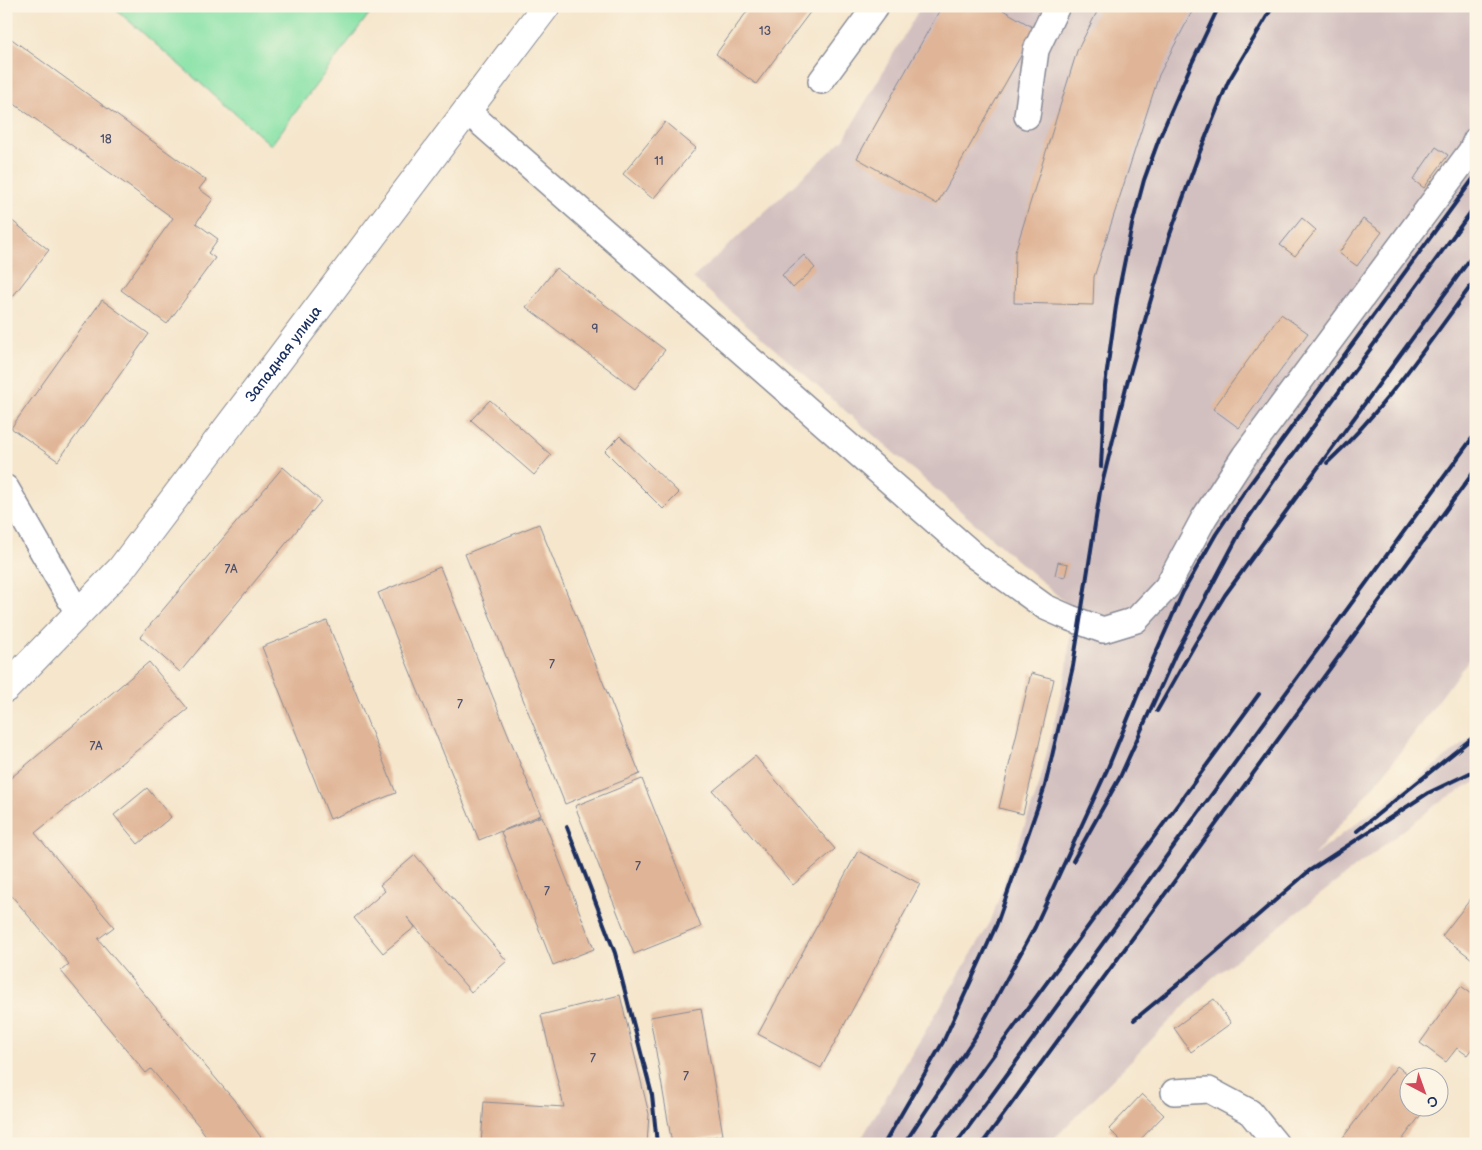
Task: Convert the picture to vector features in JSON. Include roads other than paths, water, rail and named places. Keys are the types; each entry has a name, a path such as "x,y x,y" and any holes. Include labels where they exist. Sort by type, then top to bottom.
{"main road":[{"name":"Западная улица","path":"6,688 121,569 546,6"}],"lane":[{"path":"821,81 876,6"},
{"path":"1027,116 1036,50 1057,6"},
{"path":"468,111 976,557 1045,607 1103,630 1136,620 1167,587 1204,518 1245,455 1471,151 1476,140"},
{"path":"6,488 78,613"},
{"path":"1174,1092 1209,1090 1250,1112 1276,1144"}],"railway":[{"path":"1101,467 1105,385 1117,299 1132,225 1144,180 1159,139 1219,6"},
{"path":"884,1144 943,1042 996,926 1045,786 1073,666 1100,492 1126,387 1169,237 1228,82 1273,6"},
{"path":"904,1144 975,1037 1035,927 1107,770 1145,677 1183,592 1216,534 1245,491 1476,175"},
{"path":"1073,861 1120,777 1176,653 1245,523 1280,472 1476,205"},
{"path":"1157,711 1225,595 1476,251"},
{"path":"1327,463 1387,398 1476,279"},
{"path":"956,1144 1476,433"},
{"path":"982,1144 1476,469"},
{"path":"928,1144 1259,694"},
{"path":"1357,831 1476,735"},
{"path":"1134,1020 1309,871 1428,793 1476,770"},
{"path":"567,827 615,953 652,1095 657,1144"}]}
